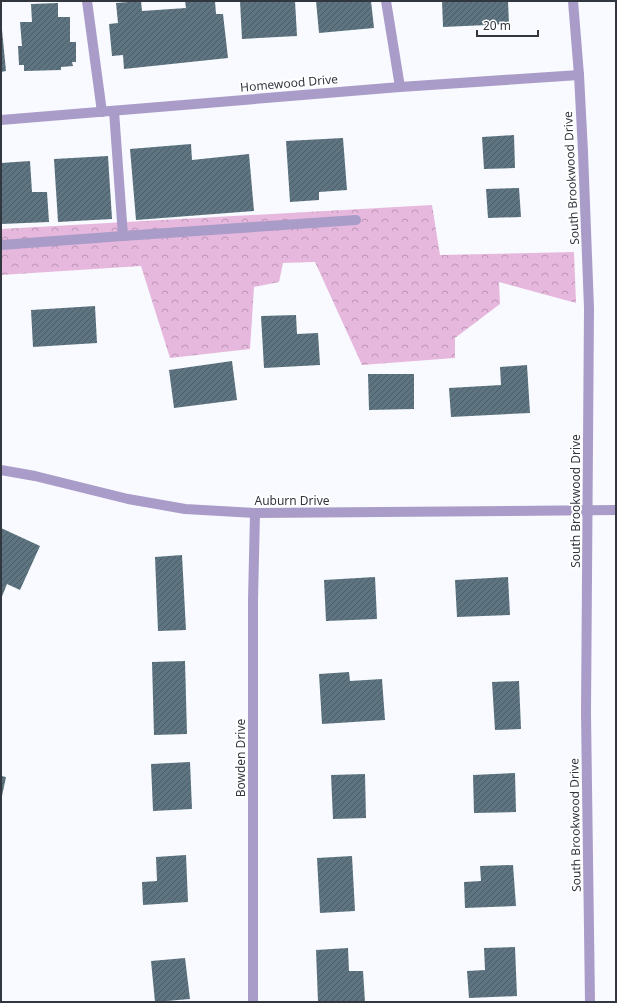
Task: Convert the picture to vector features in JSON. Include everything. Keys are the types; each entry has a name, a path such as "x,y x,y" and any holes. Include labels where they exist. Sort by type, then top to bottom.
{"street":[{"path":"87,1 102,112"},
{"path":"386,1 400,87"},
{"name":"South Brookwood Drive","path":"573,1 579,75 589,308 586,712 590,1002"},
{"name":"Homewood Drive","path":"1,120 400,87 579,75"},
{"path":"114,111 123,236"},
{"path":"1,244 356,220"},
{"name":"Auburn Drive","path":"1,470 35,476 128,499 185,509 255,513 588,510"},
{"path":"588,510 616,510"},
{"name":"Bowden Drive","path":"253,1002 253,616 255,513"}],"green space":[{"path":"432,205 440,255 574,252 576,303 499,282 500,304 455,338 455,358 362,365 315,262 283,263 279,282 254,287 250,349 170,358 141,266 1,275 1,229"}],"building":[{"path":"141,1 142,11 186,8 185,1 215,1 216,14 223,14 228,58 124,69 123,55 112,56 109,24 118,23 116,3"},
{"path":"240,1 295,1 297,36 242,39"},
{"path":"316,1 371,1 374,28 319,33"},
{"path":"442,1 508,1 509,24 443,27"},
{"path":"58,3 58,17 70,17 70,42 76,42 76,62 72,62 73,66 61,67 61,70 24,71 24,65 19,65 18,46 22,46 20,22 32,22 31,4"},
{"path":"1,30 6,71 1,72"},
{"path":"514,135 515,168 484,169 482,137"},
{"path":"343,138 347,190 319,192 319,200 290,202 286,141"},
{"path":"191,144 192,160 249,154 254,211 136,220 130,149"},
{"path":"108,156 112,219 58,222 54,159"},
{"path":"30,161 32,192 47,192 49,222 1,224 1,163"},
{"path":"519,188 521,217 488,218 486,189"},
{"path":"95,306 97,343 33,347 31,310"},
{"path":"296,315 297,334 318,333 320,365 264,368 261,316"},
{"path":"232,361 237,400 174,408 169,370"},
{"path":"527,365 530,413 451,417 449,388 501,385 500,367"},
{"path":"368,374 414,374 414,409 369,410"},
{"path":"1,528 40,546 20,590 7,584 1,599"},
{"path":"182,555 186,630 158,631 155,557"},
{"path":"375,577 377,619 326,621 324,580"},
{"path":"508,577 510,615 457,617 455,580"},
{"path":"185,661 187,734 154,735 152,662"},
{"path":"349,672 350,681 382,679 385,720 322,724 319,674"},
{"path":"519,681 521,729 495,730 492,682"},
{"path":"190,762 192,809 153,811 151,764"},
{"path":"515,773 516,812 474,813 473,775"},
{"path":"365,774 366,818 333,819 331,775"},
{"path":"1,776 6,777 2,796 1,796"},
{"path":"186,855 188,902 143,905 142,882 157,881 156,857"},
{"path":"352,856 355,911 320,913 317,858"},
{"path":"513,865 516,906 465,908 464,882 481,881 480,866"},
{"path":"515,947 517,996 469,998 467,971 485,970 484,948"},
{"path":"348,948 349,971 363,971 365,1002 318,1002 316,950"},
{"path":"185,958 190,999 155,1002 151,961"}]}
